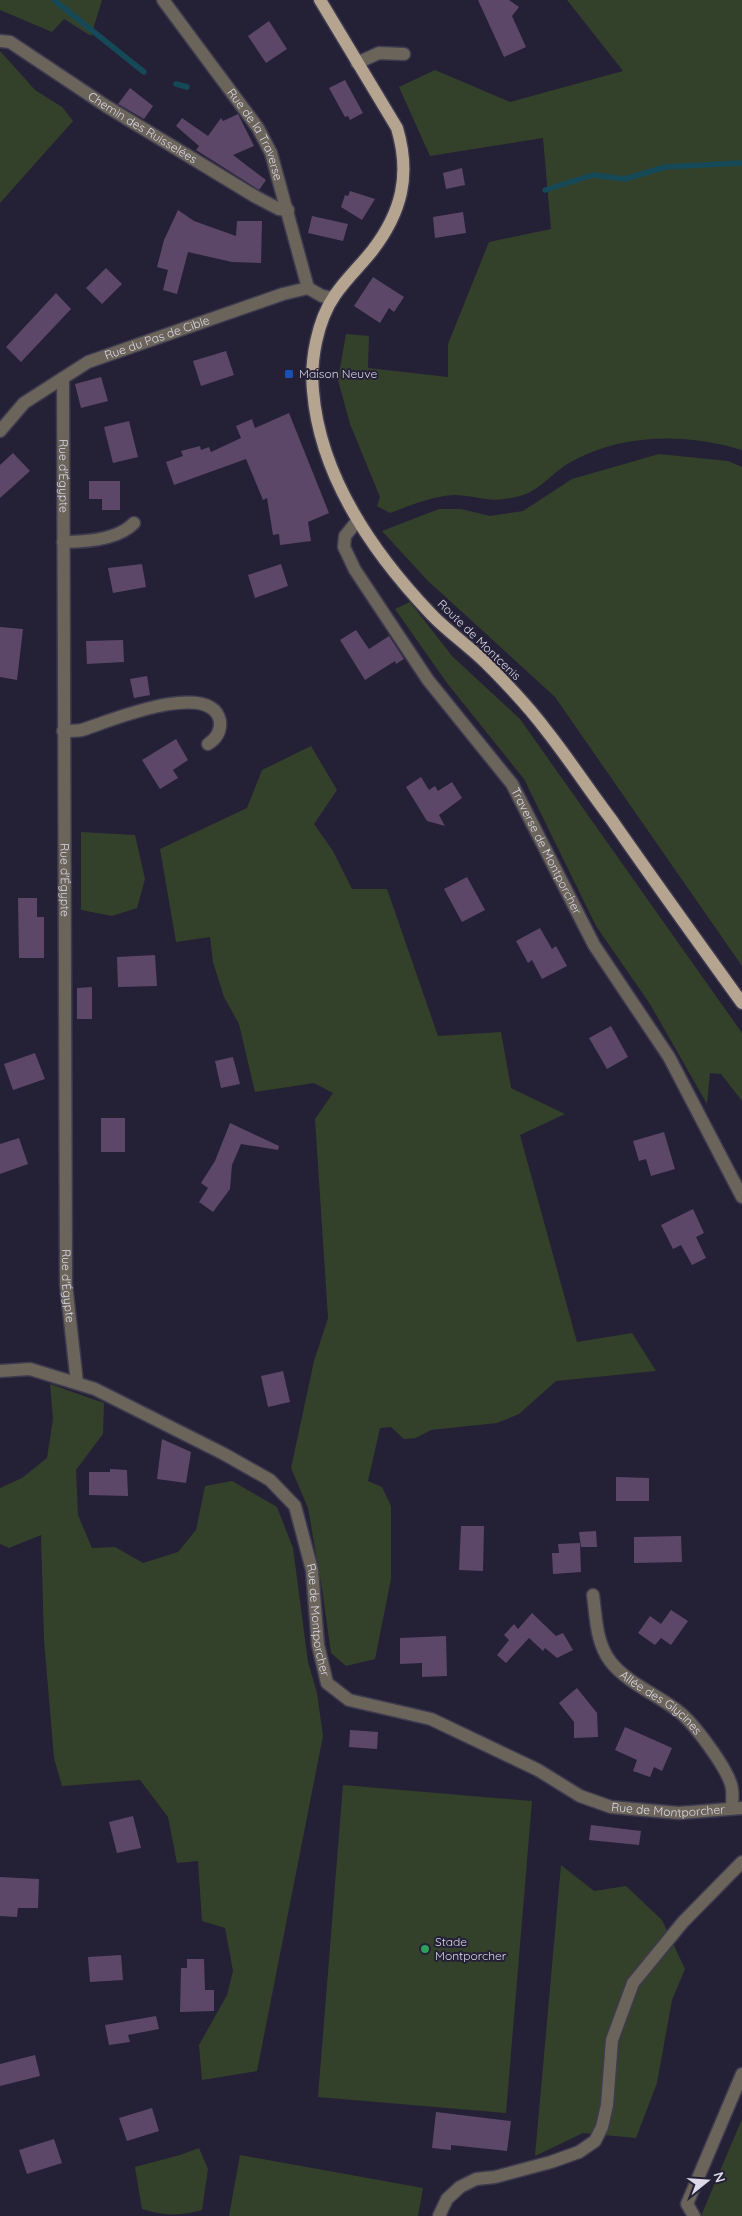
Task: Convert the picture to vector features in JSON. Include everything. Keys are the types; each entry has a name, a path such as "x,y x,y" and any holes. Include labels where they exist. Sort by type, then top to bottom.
{"main road":[{"name":"Route de Montcenis","path":"320,0 397,128 404,150 404,176 401,196 391,222 373,249 336,294 319,332 312,371 312,392 320,437 339,486 358,520 385,560 432,616 486,664 545,728 742,1003"}],"street":[{"name":"Rue de la Traverse","path":"163,0 258,128 271,152 308,288"},
{"name":"Chemin des Ruisselées","path":"0,41 10,42 106,106 256,197 279,210 288,210"},
{"path":"357,63 379,53 404,54"},
{"path":"308,288 322,296 336,294"},
{"name":"Rue du Pas de Cible","path":"0,430 24,403 88,362 283,294 308,288"},
{"name":"Rue d'Égypte","path":"63,378 66,1284 76,1383"},
{"name":"Traverse de Montporcher","path":"358,520 345,536 344,547 355,570 428,680 512,784 594,945 670,1057 742,1197"},
{"path":"63,542 102,538 125,530 134,523"},
{"path":"63,731 80,730 132,713 198,702 209,706 215,711 220,722 215,739 208,744"},
{"name":"Rue de Montporcher","path":"0,1371 30,1369 94,1389 224,1454 270,1480 295,1506 312,1570 318,1645 328,1683 349,1700 432,1719 538,1770 580,1796 611,1808 680,1813 737,1808"},
{"name":"Allée des Glycines","path":"593,1594 598,1633 610,1661 624,1675 679,1712 695,1728 711,1749 730,1783 737,1808"},
{"path":"439,2216 448,2199 460,2188 476,2179 495,2177 551,2162 579,2152 595,2141 602,2126 607,2105 612,2040 633,1983 683,1922 742,1862"},
{"path":"694,2216 687,2204 742,2074"}],"green space":[{"path":"0,0 102,0 91,36 64,19 52,32 0,10"},
{"path":"567,0 742,0 742,450 721,444 676,439 632,441 589,453 569,463 535,489 521,496 498,500 461,495 438,497 390,513 377,506 380,497 350,424 338,380 346,334 369,336 368,368 448,377 448,344 489,242 551,229 543,138 430,156 399,87 435,70 510,102 623,71"},
{"path":"0,51 35,90 62,107 73,121 0,203"},
{"path":"659,454 728,461 742,467 742,966 555,697 427,580 382,531 439,509 461,509 490,516 523,511 572,479"},
{"path":"410,602 452,656 520,719 742,1033 742,1101 721,1074 710,1073 707,1104 650,1004 596,926 524,779 447,683 395,609"},
{"path":"311,746 337,790 314,824 333,851 352,889 387,889 438,1036 501,1032 511,1088 565,1114 520,1135 577,1342 632,1333 656,1371 556,1381 519,1414 497,1423 431,1430 416,1438 404,1439 391,1427 380,1428 368,1481 382,1487 391,1506 391,1579 375,1659 346,1666 331,1653 308,1508 291,1468 314,1361 328,1318 315,1119 333,1093 314,1083 255,1092 239,1024 224,997 213,962 210,937 176,942 160,849 247,808 262,770"},
{"path":"81,832 135,835 145,879 137,908 112,916 81,910"},
{"path":"50,1384 104,1403 103,1434 76,1470 78,1515 92,1548 115,1547 143,1563 178,1552 196,1530 205,1486 232,1481 277,1507 293,1548 308,1662 317,1693 323,1736 257,2071 202,2080 199,2045 227,1995 233,1971 225,1928 202,1921 198,1861 177,1863 168,1817 140,1780 62,1786 54,1758 44,1640 41,1535 9,1548 0,1544 0,1488 22,1478 47,1458 53,1419"},
{"name":"Stade Montporcher","path":"343,1785 532,1801 506,2113 318,2097"},
{"path":"561,1865 594,1891 626,1886 662,1920 685,1969 672,2000 657,2083 636,2138 583,2133 535,2156"},
{"path":"742,2119 742,2216 701,2216"},
{"path":"199,2148 208,2169 202,2210 172,2214 142,2209 135,2167"},
{"path":"240,2155 423,2188 418,2216 229,2216"}],"building":[{"path":"478,0 509,0 519,7 512,16 526,47 504,57"},
{"path":"269,21 287,49 266,63 248,36"},
{"path":"345,80 363,113 350,120 348,116 345,117 329,88"},
{"path":"130,88 153,106 144,119 118,104"},
{"path":"238,114 254,146 233,155 266,180 259,190 196,150 199,146 176,126 182,118 208,136 221,118 223,121"},
{"path":"462,168 465,185 446,189 443,173"},
{"path":"350,191 375,199 362,220 341,207 345,195 348,196"},
{"path":"178,210 194,221 236,236 237,221 262,221 261,263 232,262 188,252 177,294 163,290 168,270 157,267 164,240"},
{"path":"463,212 466,233 435,238 433,217"},
{"path":"312,216 348,224 343,241 308,233"},
{"path":"106,268 122,284 102,304 86,288"},
{"path":"373,277 404,297 394,312 389,308 380,323 354,306"},
{"path":"56,293 71,309 21,362 6,347"},
{"path":"226,351 234,375 201,386 193,361"},
{"path":"101,377 108,401 81,408 75,384"},
{"path":"289,413 329,513 308,522 311,541 280,545 279,534 273,535 267,498 263,500 246,459 174,485 166,462 183,456 181,451 200,446 201,450 209,447 211,452 241,438 236,426 252,419 255,428"},
{"path":"129,421 138,457 113,463 104,427"},
{"path":"13,453 30,471 0,498 0,465"},
{"path":"89,481 120,481 120,510 102,510 102,499 89,499"},
{"path":"142,564 146,587 113,593 108,568"},
{"path":"281,564 288,586 255,598 248,575"},
{"path":"0,627 23,629 17,680 0,677"},
{"path":"356,630 369,649 389,636 404,659 396,664 395,661 365,680 340,640"},
{"path":"123,640 124,662 87,664 86,641"},
{"path":"147,676 150,695 134,698 130,679"},
{"path":"176,739 188,760 173,770 178,778 160,789 142,760"},
{"path":"421,777 429,790 435,786 438,791 452,782 462,798 439,815 445,826 427,821 406,787"},
{"path":"467,877 485,910 462,922 444,889"},
{"path":"18,898 37,898 37,917 44,917 44,958 19,958"},
{"path":"540,928 552,949 556,946 567,966 542,979 532,960 528,963 516,941"},
{"path":"155,955 157,986 118,987 117,957"},
{"path":"92,987 92,1019 77,1019 77,988"},
{"path":"611,1026 628,1057 607,1069 589,1038"},
{"path":"35,1053 45,1079 13,1090 4,1064"},
{"path":"233,1057 240,1084 221,1088 215,1061"},
{"path":"101,1118 125,1118 125,1152 101,1152"},
{"path":"230,1123 279,1146 278,1150 241,1144 232,1165 230,1189 213,1212 199,1202 208,1188 201,1183 215,1161"},
{"path":"664,1132 675,1169 651,1176 646,1159 639,1161 633,1141"},
{"path":"19,1138 28,1164 0,1174 0,1144"},
{"path":"693,1209 704,1233 696,1237 706,1258 692,1265 681,1245 673,1249 661,1225"},
{"path":"283,1371 290,1402 268,1407 261,1376"},
{"path":"162,1439 191,1452 186,1483 157,1479"},
{"path":"110,1469 127,1470 128,1496 89,1495 89,1472 110,1472"},
{"path":"616,1477 649,1478 649,1501 616,1501"},
{"path":"461,1526 484,1526 483,1571 459,1570"},
{"path":"596,1531 597,1547 581,1547 579,1532"},
{"path":"681,1536 682,1562 634,1563 634,1537"},
{"path":"580,1543 581,1572 553,1574 552,1553 559,1553 558,1544"},
{"path":"671,1610 688,1621 671,1645 661,1638 655,1645 638,1633 650,1616 661,1624"},
{"path":"532,1613 556,1636 563,1633 573,1650 557,1658 545,1648 543,1651 529,1638 506,1663 497,1655 509,1640 504,1635 514,1624 518,1629"},
{"path":"446,1636 447,1676 422,1677 422,1663 400,1664 400,1638"},
{"path":"577,1688 597,1713 598,1737 574,1738 574,1722 559,1703"},
{"path":"625,1727 672,1748 662,1771 654,1767 650,1777 633,1771 637,1760 615,1750"},
{"path":"350,1730 378,1732 377,1749 349,1747"},
{"path":"133,1816 141,1848 117,1853 109,1822"},
{"path":"591,1825 641,1831 639,1845 589,1840"},
{"path":"0,1877 39,1879 38,1908 18,1908 17,1917 0,1916"},
{"path":"121,1955 123,1980 90,1982 88,1957"},
{"path":"187,1959 204,1959 205,1990 214,1990 214,2011 180,2012 181,1968 187,1968"},
{"path":"156,2016 159,2029 128,2035 130,2042 109,2045 105,2025"},
{"path":"35,2055 40,2076 0,2086 0,2064"},
{"path":"152,2108 159,2131 127,2141 119,2118"},
{"path":"436,2112 511,2121 507,2151 451,2145 451,2150 432,2148"},
{"path":"54,2139 62,2163 27,2174 19,2150"}],"waterway":[{"path":"54,0 144,72"},
{"path":"176,84 187,87"},
{"path":"545,190 593,175 625,179 665,167 742,163"}],"place":[{"name":"Maison Neuve","path":"289,374"},
{"name":"Stade Montporcher","path":"425,1949"}]}
